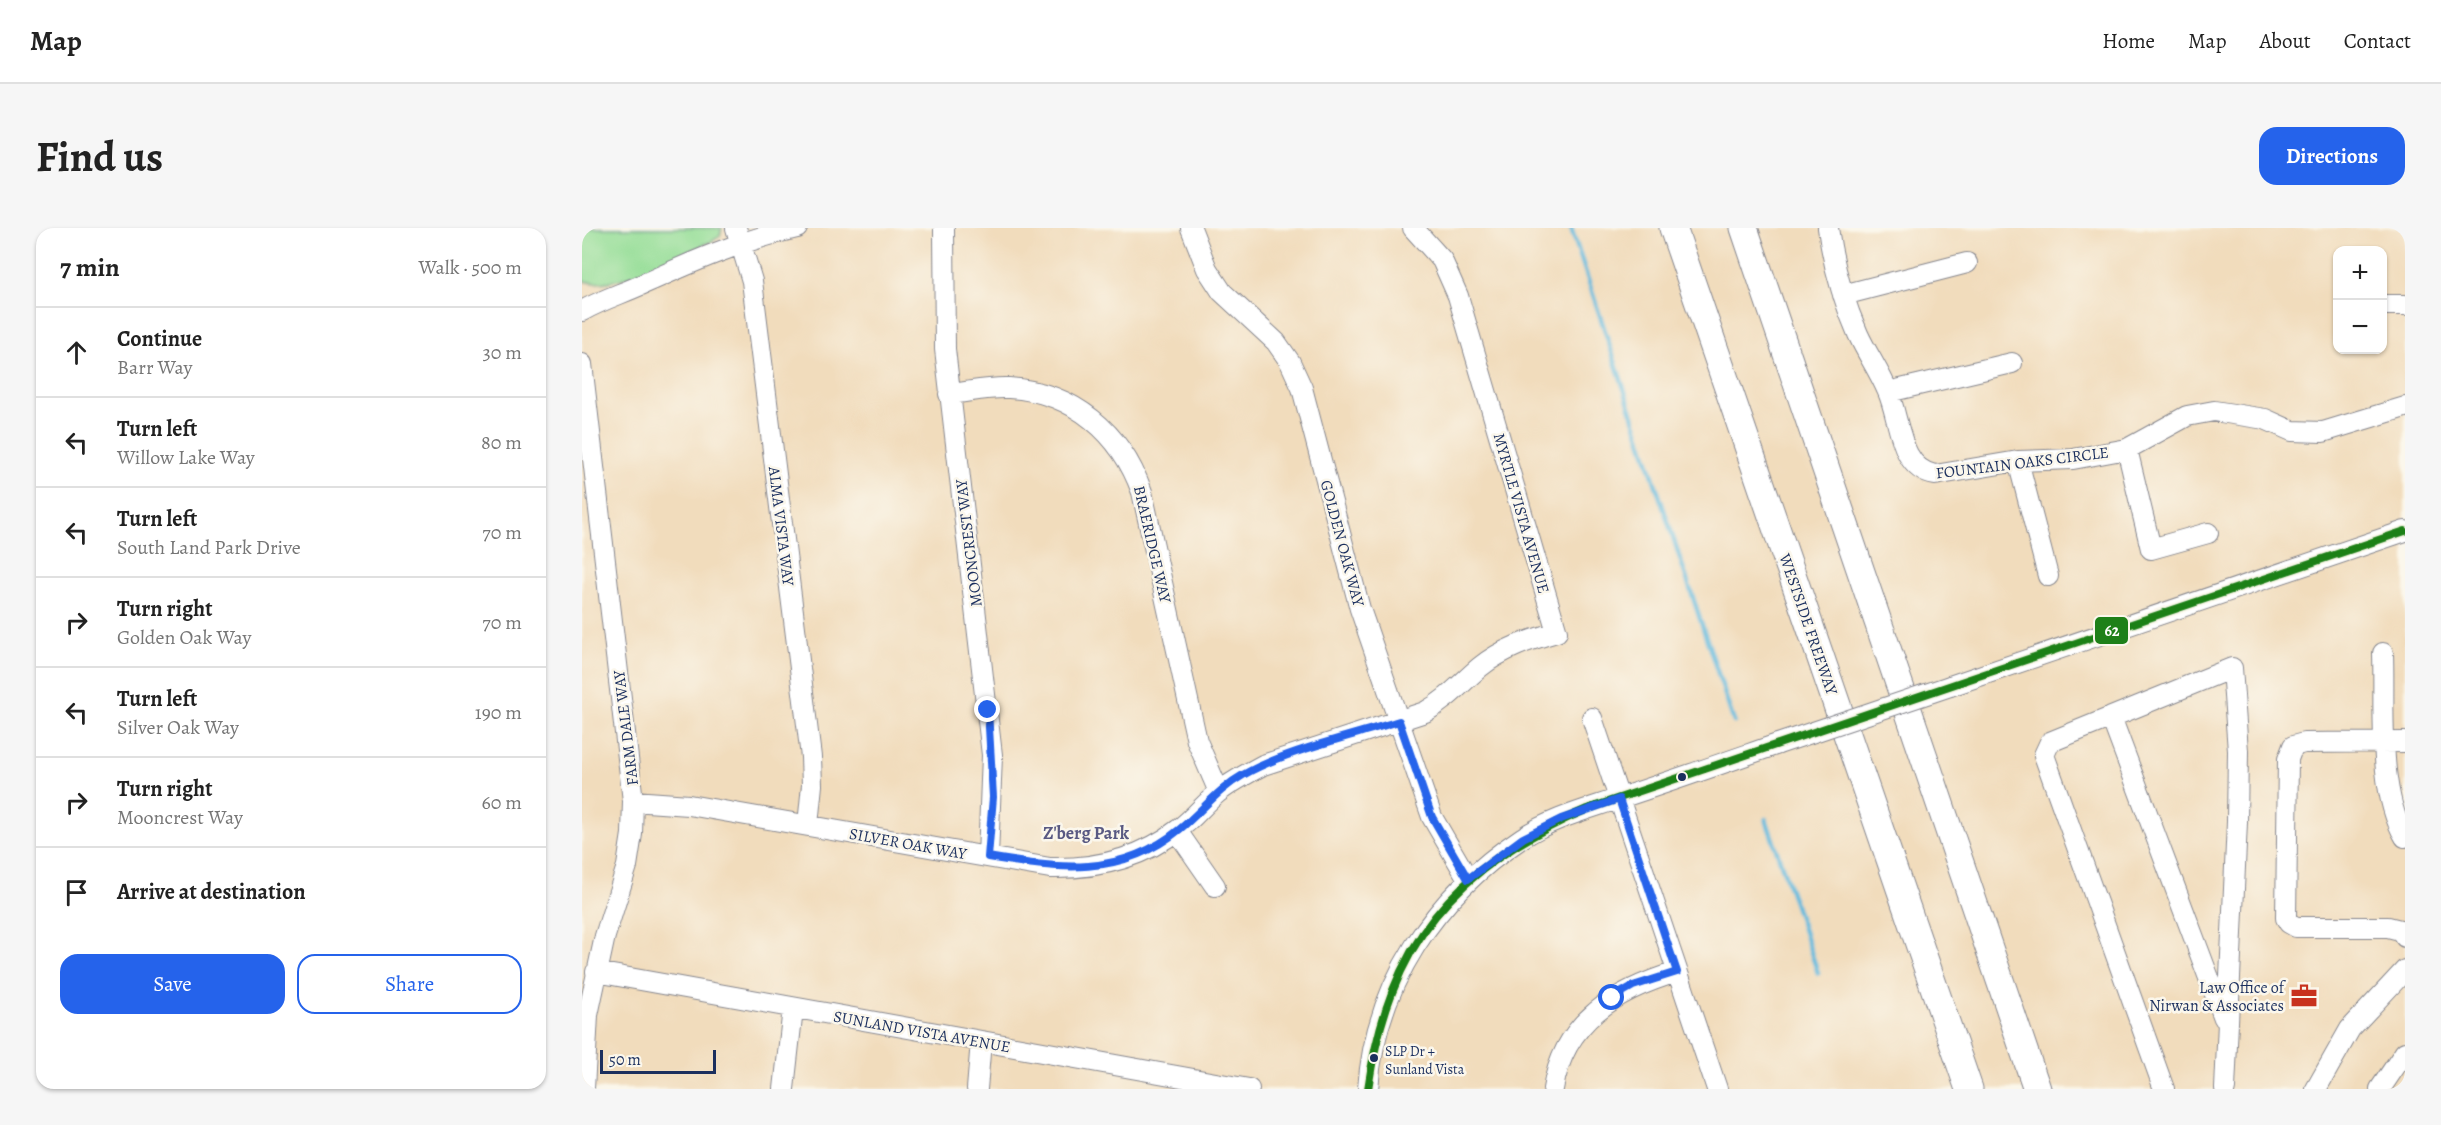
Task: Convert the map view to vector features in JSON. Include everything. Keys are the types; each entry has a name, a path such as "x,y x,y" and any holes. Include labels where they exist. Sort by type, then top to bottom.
{"highway":[{"name":"WESTSIDE FREEWAY","path":"1673,228 1969,1089"},
{"path":"1744,228 2037,1089"},
{"path":"2010,1009 2042,1089"},
{"path":"1950,1033 1964,1089"}],"street":[{"path":"582,311 609,296 739,236 797,228"},
{"name":"MOONCREST WAY","path":"944,228 945,349 949,394 992,755 988,857"},
{"name":"GOLDEN OAK WAY","path":"1191,228 1207,269 1222,292 1276,342 1290,362 1302,388 1355,591 1432,817 1468,879"},
{"name":"MYRTLE VISTA AVENUE","path":"1399,721 1441,703 1479,668 1501,653 1557,632 1458,296 1442,260 1413,228"},
{"name":"FOUNTAIN OAKS CIRCLE","path":"1828,228 1832,260 1843,295 1859,334 1888,392 1902,441 1911,459 1924,473 1935,475 2018,461 2073,459 2127,449 2187,416 2214,411 2265,419 2292,431 2323,432 2405,407"},
{"name":"ALMA VISTA WAY","path":"739,236 752,281 811,757 812,785 808,825"},
{"path":"1843,295 1967,263"},
{"path":"2387,305 2405,305"},
{"path":"1888,392 2012,363"},
{"name":"FARM DALE WAY","path":"582,364 633,801 633,834 627,866 596,972 588,1015 584,1089"},
{"name":"BRAERIDGE WAY","path":"949,394 1007,388 1048,395 1092,417 1110,434 1125,454 1142,492 1197,741 1219,792"},
{"path":"2127,449 2151,549 2208,533"},
{"path":"2018,461 2048,576"},
{"path":"1368,1089 1374,1044 1397,975 1413,946 1436,914 1468,879 1523,838 1561,819 2405,531"},
{"path":"2383,653 2395,742 2386,788 2394,819 2405,837"},
{"path":"2164,1089 2044,755 2050,742 2232,668 2238,751 2237,822 2225,1089"},
{"path":"2111,717 2227,1026"},
{"path":"1592,718 1717,1089"},
{"name":"SILVER OAK WAY","path":"633,801 689,805 1050,868 1086,867 1129,858 1177,831 1219,792 1263,765 1399,721"},
{"path":"2395,742 2304,743 2293,746 2288,759 2286,918 2296,927 2388,927 2400,930 2405,937"},
{"path":"1177,831 1215,886"},
{"path":"2316,1089 2350,1029 2405,970"},
{"name":"SUNLAND VISTA AVENUE","path":"596,972 981,1041 1176,1082 1248,1089"},
{"path":"1552,1089 1566,1049 1592,1014 1612,998 1633,986 1677,972"},
{"path":"784,1089 793,1008"},
{"path":"977,1089 981,1041"},
{"path":"2380,1089 2405,1052"}],"green space":[{"path":"582,228 722,228 720,236 711,242 664,263 628,277 595,283 582,280"}],"waterway":[{"path":"1571,228 1734,722"},
{"path":"1766,819 1818,973"}],"transit line":[{"name":"62","path":"1368,1089 1378,1037 1392,992 1411,952 1435,916 1464,885 1499,857 1540,832 1587,809 2405,531"}],"place":[{"name":"Law Office of Nirwan & Associates","path":"2304,996"},
{"name":"SLP Dr + Sunland Vista","path":"1374,1058"}],"district":[{"name":"Z'berg Park","path":"1086,833"}],"route":[{"path":"988,710 993,797 988,857 1050,868 1102,865 1129,858 1155,846 1177,831 1219,792 1241,776 1263,765 1399,721 1432,817 1468,879 1523,838 1561,819 1619,799 1677,972 1633,986 1612,998"}]}
